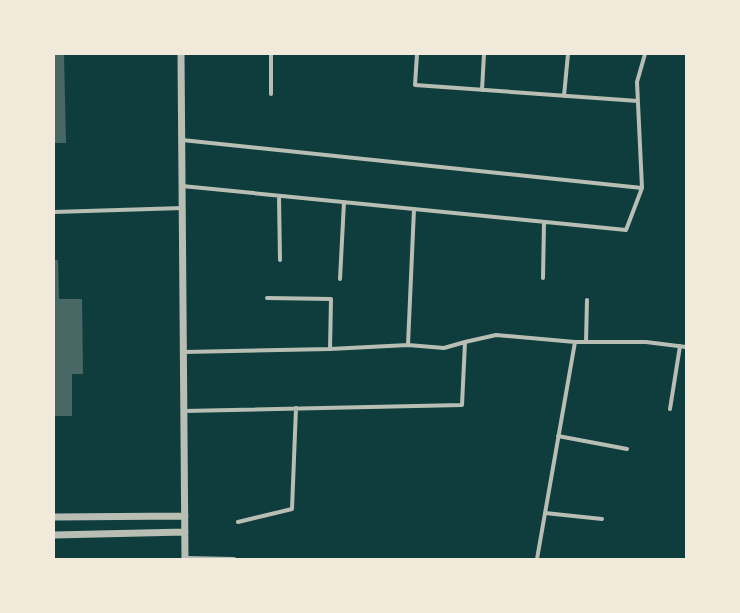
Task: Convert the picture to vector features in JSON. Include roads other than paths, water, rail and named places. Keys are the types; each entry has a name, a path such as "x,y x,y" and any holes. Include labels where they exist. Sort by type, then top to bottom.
{"street":[{"path":"181,54 185,558 234,559"},
{"path":"271,54 271,94"},
{"path":"417,54 415,86 638,101"},
{"path":"482,90 484,54"},
{"path":"564,96 568,54"},
{"path":"182,186 626,230 642,188 637,82 645,54"},
{"path":"182,140 642,188"},
{"path":"279,196 280,260"},
{"path":"340,280 344,202"},
{"path":"54,212 183,208"},
{"path":"408,345 414,209"},
{"path":"543,278 544,222"},
{"path":"267,298 331,299 330,349"},
{"path":"586,342 587,300"},
{"path":"184,352 330,349 408,345 444,348 496,335 575,342 646,342 686,347"},
{"path":"184,411 462,405 465,342"},
{"path":"537,559 575,342"},
{"path":"670,410 680,346"},
{"path":"238,522 292,509 296,408"},
{"path":"558,436 627,449"},
{"path":"545,513 602,519"},
{"path":"54,517 185,516"},
{"path":"54,535 185,532"}]}
